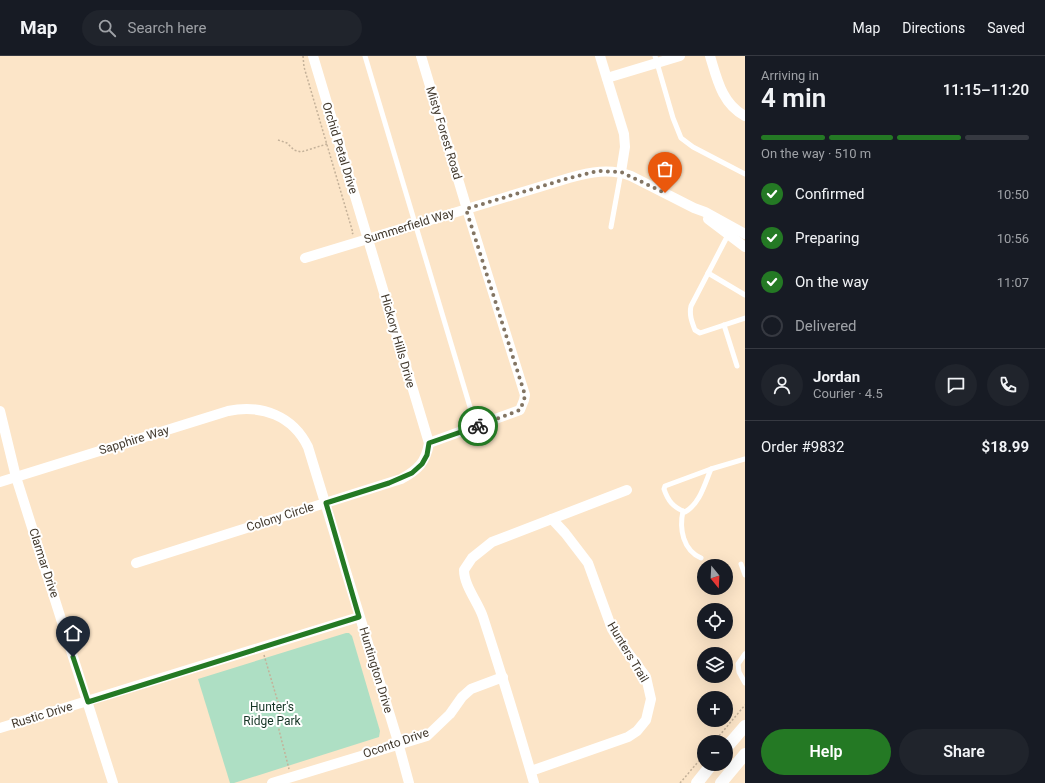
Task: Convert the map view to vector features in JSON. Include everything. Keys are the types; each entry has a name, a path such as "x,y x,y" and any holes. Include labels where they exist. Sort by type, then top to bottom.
{"street":[{"name":"Orchid Petal Drive","path":"314,56 368,239"},
{"name":"Misty Forest Road","path":"421,56 466,209 525,395 520,410 476,426"},
{"path":"600,56 625,140 625,155 621,172"},
{"path":"607,78 656,60 680,56"},
{"path":"710,56 719,86 726,100 732,107 745,116"},
{"name":"Summerfield Way","path":"305,258 598,171 621,172 645,182 694,208 730,231 745,247"},
{"name":"Summerfield Way","path":"730,231 745,234"},
{"name":"Hickory Hills Drive","path":"368,239 429,443"},
{"name":"Sapphire Way","path":"0,482 228,410 240,408 270,412"},
{"name":"Clarmar Drive","path":"0,411 16,477 113,783"},
{"name":"Huntington Drive","path":"270,412 283,418 303,436 308,447 409,783"},
{"path":"429,443 476,426"},
{"name":"Colony Circle","path":"136,563 389,483 412,473 422,464 427,455 429,443"},
{"path":"534,783 503,677 480,608 465,580 464,570 472,558 492,542 627,490"},
{"name":"Hunters Trail","path":"531,771 628,737 637,731 646,720 651,699 646,677 618,640 612,629 588,563 552,519"},
{"name":"Rustic Drive","path":"0,728 359,617"},
{"name":"Oconto Drive","path":"272,783 427,736 450,714 462,697 472,689 503,677"},
{"path":"733,740 745,726"},
{"path":"721,783 745,754"},
{"path":"697,783 706,771"}],"lane":[{"path":"365,56 476,426"},
{"path":"656,60 673,118 681,138 693,147 745,174"},
{"path":"611,227 621,172"},
{"path":"730,231 691,306 691,319 695,330 700,333 745,318"},
{"path":"708,273 742,290 745,295"},
{"path":"724,325 737,366"},
{"path":"711,468 698,499 691,509 685,512 675,507 668,500 664,489 665,486 711,468 745,459"},
{"path":"683,511 681,522 685,540 689,550 694,555 701,558"},
{"path":"741,564 745,576"},
{"path":"745,654 738,664 739,672 745,683"}],"path":[{"path":"303,56 304,67 353,233 351,235 353,244"},
{"path":"278,140 287,143 294,150 301,152 327,144"},
{"path":"262,647 280,709 279,730 292,777"},
{"path":"720,735 745,705"},
{"path":"680,783 697,763"}],"green space":[{"name":"Hunter's Ridge Park","path":"349,633 352,636 380,731 379,737 230,783 198,679"}],"way so far":[{"path":"478,426 520,410 523,406 525,395 466,209 569,178 598,171 621,172 645,182 665,193"}],"route":[{"path":"73,657 88,702 359,617 326,503 401,479 412,473 422,464 427,455 429,443 478,426"}]}
